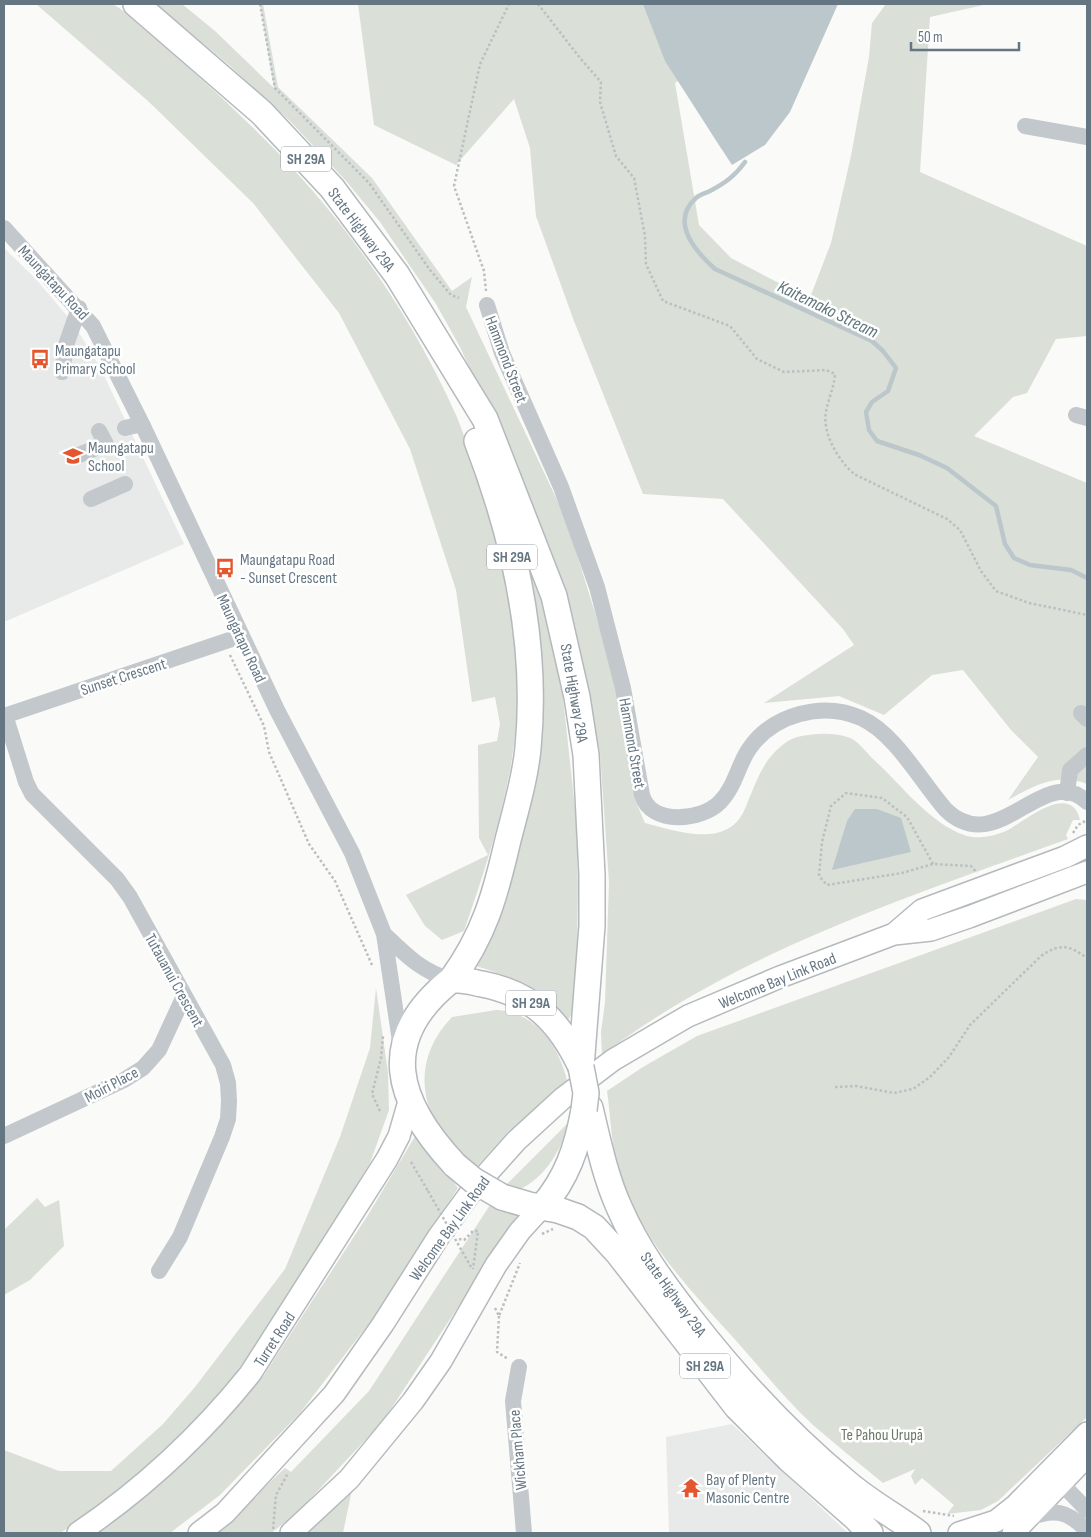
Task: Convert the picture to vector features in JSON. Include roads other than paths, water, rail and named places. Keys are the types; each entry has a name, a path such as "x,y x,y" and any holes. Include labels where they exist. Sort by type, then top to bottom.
{"highway":[{"name":"State Highway 29A","path":"136,4 228,82 301,153 372,239 485,419 554,596 577,697 586,756 592,926 581,1067"},
{"name":"State Highway 29A","path":"440,345 499,505 519,588 530,680 530,718 524,779 501,870 482,932 468,957 452,979"},
{"name":"SH 29A","path":"452,979 489,985 518,995 531,1003 562,1032 581,1067 587,1104 578,1143 568,1171 542,1207 502,1197 473,1180 455,1165 428,1131 410,1098 403,1074 402,1058 407,1033 416,1014 452,979"},
{"name":"State Highway 29A","path":"587,1104 618,1205 640,1249 675,1299 721,1358 758,1400 804,1446 869,1500 919,1528"},
{"name":"State Highway 29A","path":"542,1207 578,1217 607,1239 737,1407 789,1459 856,1518 870,1533"}],"main road":[{"name":"Welcome Bay Link Road","path":"894,934 922,910 1065,857 1079,841"},
{"name":"Welcome Bay Link Road","path":"199,1533 225,1513 334,1394 383,1324 439,1236 474,1188 516,1141 563,1098 613,1060 688,1016 780,977 894,934 931,930 1087,872"},
{"name":"Turret Road","path":"78,1533 128,1496 184,1447 230,1399 250,1374 289,1316 390,1153 399,1136 410,1098"},
{"path":"291,1533 348,1479 413,1401 441,1361 496,1265 520,1232 542,1207"},
{"path":"960,1525 996,1520 1038,1484 1059,1459 1087,1433"},
{"path":"1020,1526 1087,1456"}],"street":[{"path":"1025,126 1087,137"},
{"name":"Maungatapu Road","path":"4,228 79,308 93,326 107,351 241,636 352,853 384,934 402,1058"},
{"name":"Hammond Street","path":"487,306 502,353 560,486 596,587 623,688 642,795 650,808 663,814 680,817 697,815 711,810 725,796 750,748 765,732 795,715 821,710 853,715 879,730 946,810 955,818 969,824 985,825 998,822 1043,796 1067,793"},
{"path":"62,372 72,326 79,308"},
{"path":"125,428 142,424"},
{"path":"74,457 106,444 99,431"},
{"path":"91,499 125,484"},
{"name":"Sunset Crescent","path":"4,715 241,636"},
{"name":"Tutauanui Crescent","path":"4,715 26,782 32,794 117,879 130,897 223,1065 228,1084 228,1119 180,1238 159,1272"},
{"path":"1087,755 1070,770 1067,793 1087,802"},
{"name":"Maungatapu Road","path":"384,934 416,963 432,974 452,979"},
{"name":"Moiri Place","path":"4,1136 124,1080 143,1068 159,1050 184,996"},
{"name":"Wickham Place","path":"519,1367 513,1401 524,1533"},
{"path":"1038,1484 1050,1481 1061,1484 1087,1510"},
{"path":"1020,1526 1042,1512 1065,1514 1073,1518 1087,1531"}],"waterway":[{"name":"Kaitemako Stream","path":"745,162 729,179 697,197 688,207 685,227 688,236 700,254 715,269 872,341 883,351 896,368 888,391 872,402 866,412 869,430 877,441 919,455 947,468 996,506 1005,544 1014,558 1030,565 1071,570 1087,578"}],"place":[{"name":"Maungatapu Primary School","path":"40,359"},
{"name":"Maungatapu School","path":"73,456"},
{"name":"Maungatapu Road - Sunset Crescent","path":"225,568"},
{"name":"Bay of Plenty Masonic Centre","path":"691,1488"}],"park label":[{"name":"Te Pahou Urupā","path":"882,1434"}]}
